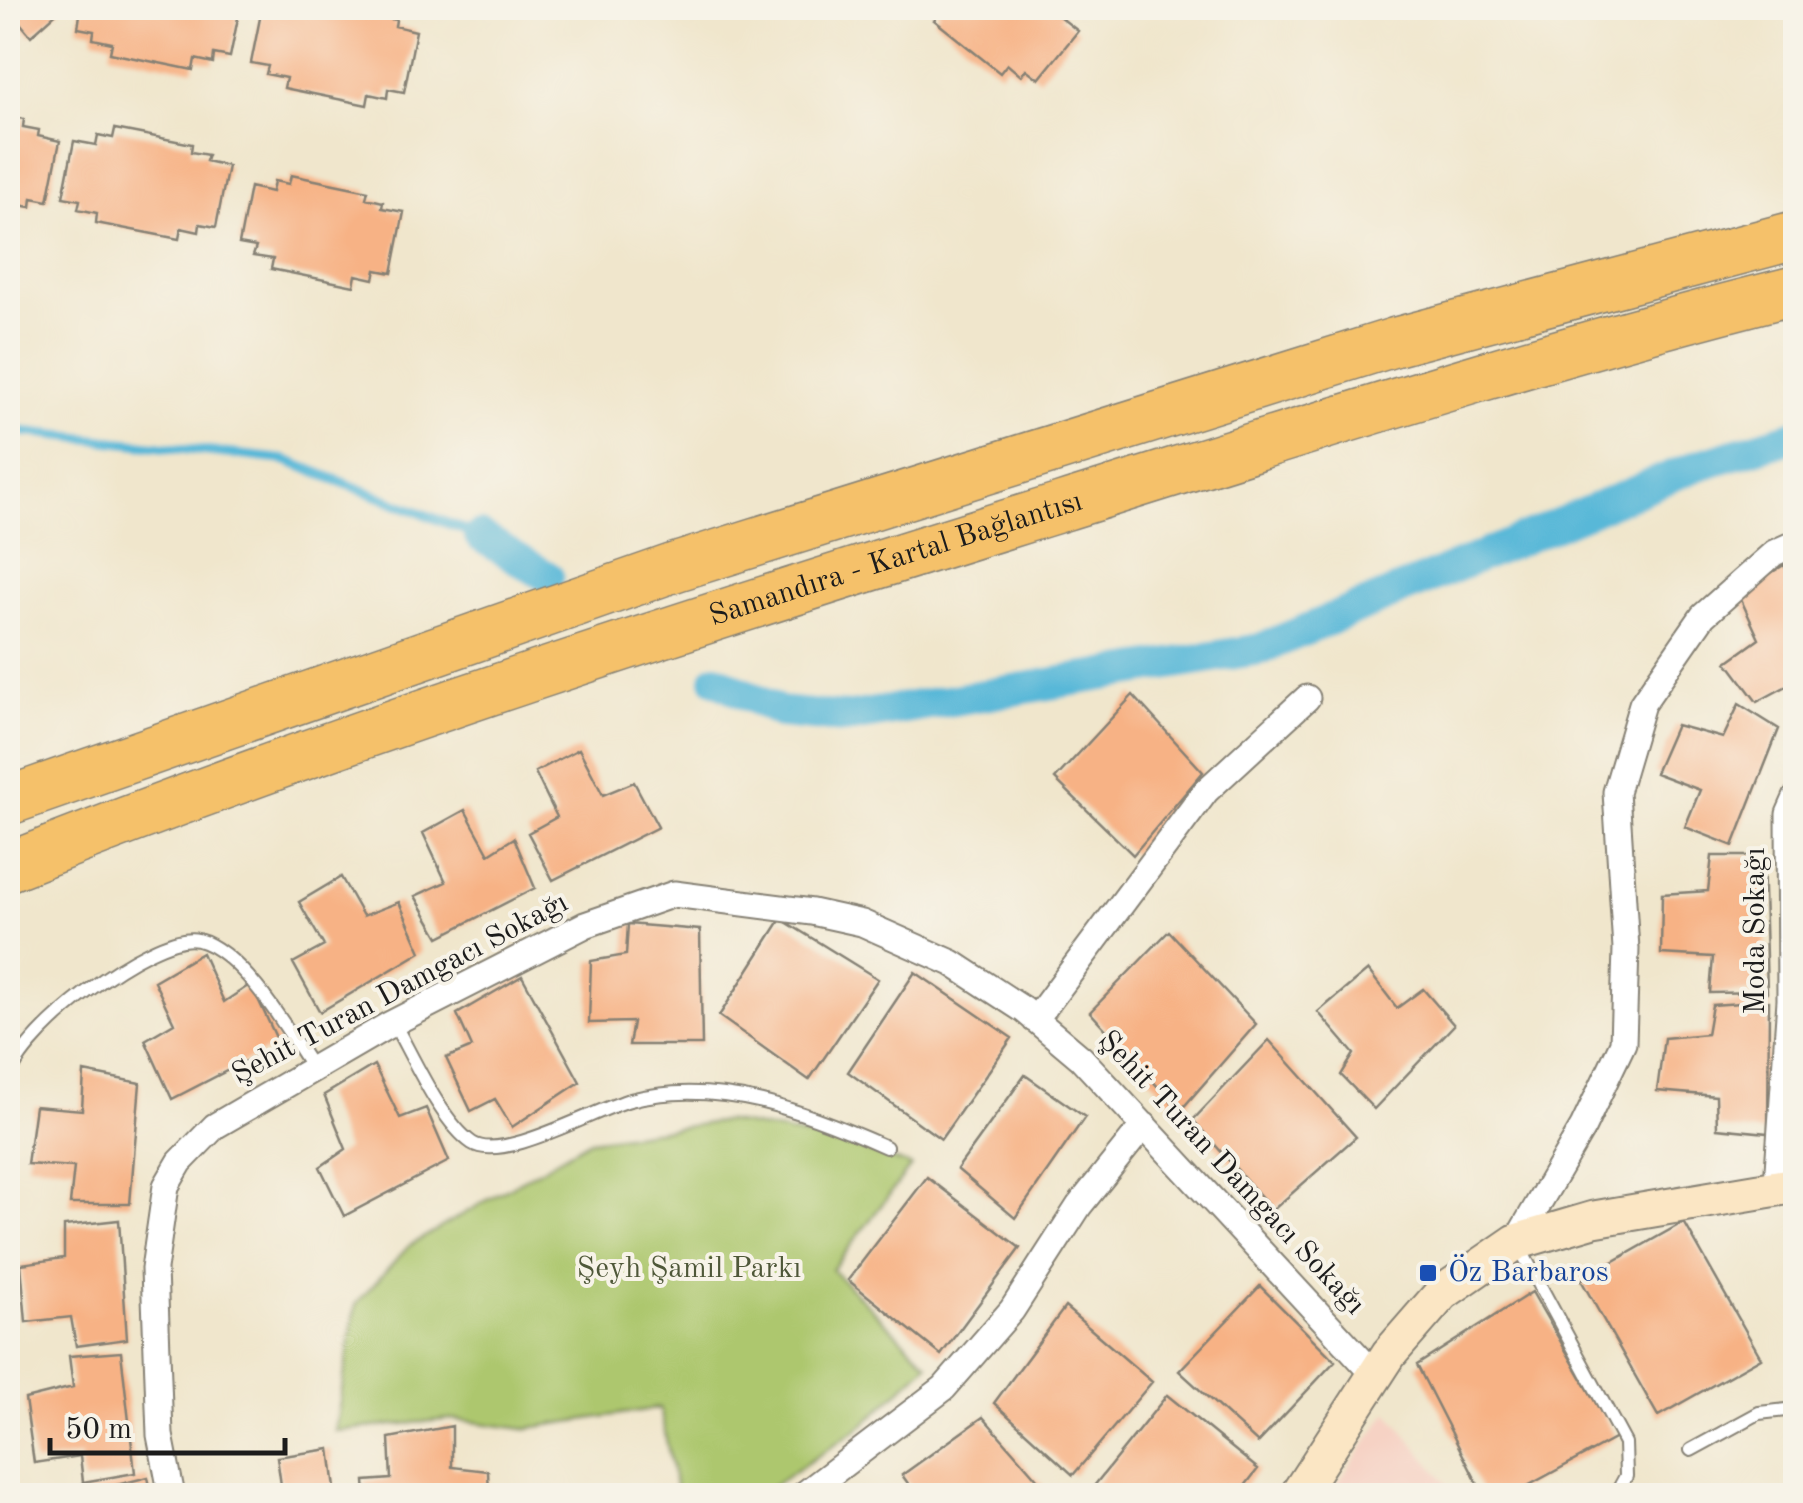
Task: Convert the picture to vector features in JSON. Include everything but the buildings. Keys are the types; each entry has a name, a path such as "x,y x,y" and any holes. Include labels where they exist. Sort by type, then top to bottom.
{"highway":[{"name":"Samandıra - Kartal Bağlantısı","path":"8,801 676,567 1395,342 1796,235"},
{"name":"Samandıra - Kartal Bağlantısı","path":"8,868 345,739 753,603 1417,397 1796,290"}],"street":[{"path":"1516,1242 1583,1127 1624,1042 1626,949 1616,792 1642,704 1702,616 1774,554 1796,543"},
{"path":"1035,1020 1206,791 1307,698"},
{"name":"Moda Sokağı","path":"1786,1185 1789,814 1796,798"},
{"name":"Şehit Turan Damgacı Sokağı","path":"172,1496 160,1435 154,1270 166,1186 180,1162 215,1126 394,1022 585,926 674,894 794,909 862,924 952,962 1035,1020 1081,1058 1375,1375"},
{"path":"802,1496 944,1388 1012,1310 1079,1206 1144,1124"},
{"path":"1296,1496 1375,1375 1442,1293 1516,1242 1594,1219 1786,1185"}],"lane":[{"path":"8,1086 14,1064 38,1031 125,966 175,940 198,940 224,953 277,1012 314,1068"},
{"path":"394,1022 454,1123 471,1142 485,1148 507,1146 626,1101 654,1095 749,1098 803,1110 886,1147"},
{"path":"1516,1242 1625,1443 1626,1476 1615,1496"},
{"path":"1690,1450 1758,1413 1796,1409"}],"shaded area":[{"path":"1388,1412 1456,1495 1329,1496"}],"green space":[{"name":"Şeyh Şamil Parkı","path":"725,1121 841,1142 911,1166 832,1270 928,1364 863,1425 760,1495 677,1495 660,1408 523,1429 452,1419 335,1431 356,1304 409,1246 590,1140"}],"waterway":[{"path":"8,430 285,460 480,536"},
{"path":"716,679 780,712 845,718 1260,649 1696,466 1796,435"},
{"path":"480,536 548,577"}],"place":[{"name":"Öz Barbaros","path":"1428,1273"}]}
